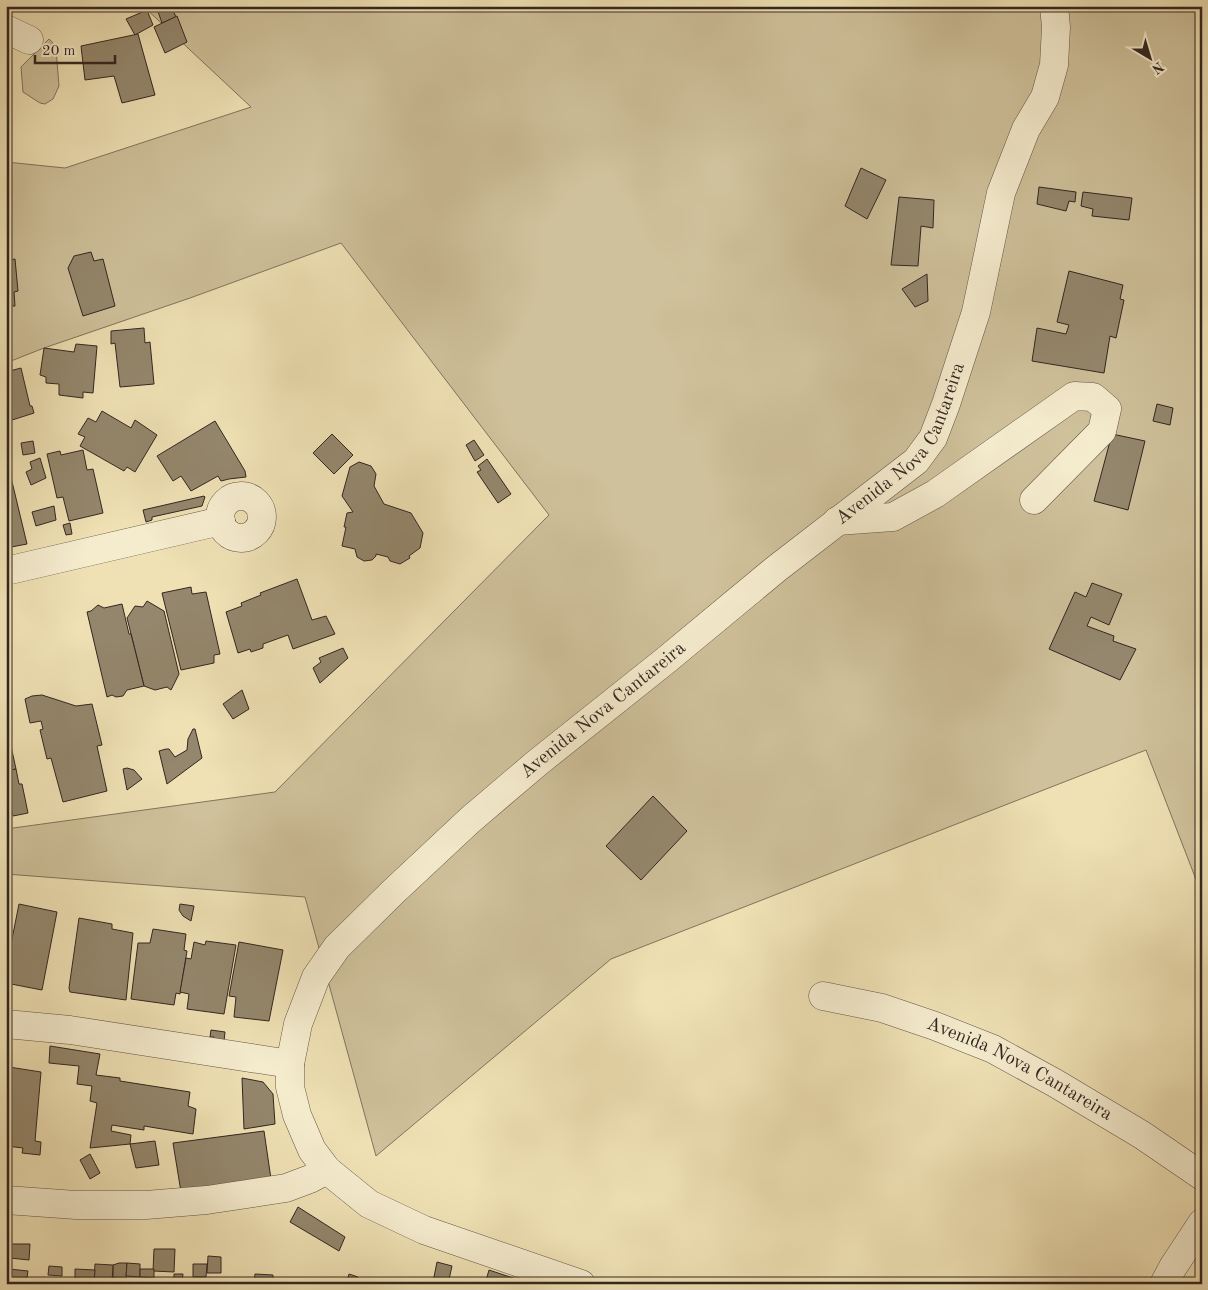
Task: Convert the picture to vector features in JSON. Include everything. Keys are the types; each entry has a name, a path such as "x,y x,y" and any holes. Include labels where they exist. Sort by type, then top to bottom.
{"street":[{"name":"Avenida Nova Cantareira","path":"581,1284 424,1230 369,1204 327,1170 312,1150 297,1115 290,1087 290,1064 298,1024 316,977 337,947 470,820 537,763 776,569 916,461 932,438 946,404 976,312 1001,194 1026,129 1044,96 1054,65 1056,27 1054,6"},
{"path":"837,521 893,517 935,494 1074,396 1093,397 1107,409 1102,431 1034,500"},
{"path":"6,571 221,521"},
{"name":"Avenida Nova Cantareira","path":"822,996 882,1008 993,1048 1142,1135 1202,1176"},
{"path":"6,1024 70,1030 290,1064"},
{"path":"6,1200 76,1205 146,1205 190,1201 286,1188 327,1170"},
{"path":"1164,1284 1172,1267 1202,1223"}],"shaded area":[{"path":"143,6 1202,6 1202,895 1146,750 611,959 376,1156 305,897 6,874 6,829 275,792 549,515 341,243 6,363 6,162 65,168 251,107"},
{"path":"49,39 56,49 59,86 53,99 45,104 40,103 23,92 21,67"}],"building":[{"path":"156,6 171,6 176,17 162,23"},
{"path":"147,10 153,25 135,35 126,19"},
{"path":"177,16 187,42 165,53 154,27"},
{"path":"138,34 155,95 122,103 114,76 85,80 81,46"},
{"path":"861,168 886,180 867,219 845,206"},
{"path":"1039,187 1076,192 1075,202 1069,201 1066,211 1037,204"},
{"path":"1083,192 1132,198 1129,220 1092,216 1093,209 1081,206"},
{"path":"899,197 934,200 933,228 921,226 918,266 891,265"},
{"path":"91,252 94,261 103,259 115,306 83,316 68,268 74,256"},
{"path":"6,253 11,253 10,260 15,259 18,291 14,292 15,306 6,306"},
{"path":"1069,271 1123,285 1120,299 1124,300 1116,338 1110,336 1104,373 1032,361 1037,328 1066,334 1069,325 1057,322"},
{"path":"927,274 928,301 915,307 902,289"},
{"path":"144,328 145,343 150,342 154,384 120,387 115,343 111,344 111,331"},
{"path":"76,344 97,346 93,393 83,392 83,398 59,395 59,384 46,383 46,377 40,375 44,348 74,352"},
{"path":"21,368 30,406 32,406 34,413 6,422 6,372"},
{"path":"1157,404 1173,408 1170,425 1153,421"},
{"path":"102,411 131,428 135,420 157,435 135,472 127,467 124,471 80,446 85,437 78,434 88,418 96,422"},
{"path":"215,421 245,471 246,477 221,481 218,476 191,491 181,476 173,481 157,456"},
{"path":"332,434 353,455 334,474 313,453"},
{"path":"1112,434 1145,441 1128,510 1094,501"},
{"path":"474,440 484,455 475,461 466,445"},
{"path":"33,441 35,453 23,455 21,443"},
{"path":"83,450 87,470 93,469 103,513 69,521 63,497 57,498 47,454 60,451 61,455"},
{"path":"40,458 46,478 31,485 26,472 32,469 30,462"},
{"path":"487,459 511,494 498,503 477,472 481,470 478,466"},
{"path":"359,462 371,466 376,474 374,486 384,504 411,513 423,533 420,548 409,556 410,558 400,564 390,561 388,557 376,554 372,560 364,561 357,557 355,549 342,546 347,513 353,512 342,496 350,467"},
{"path":"6,465 8,465 27,544 6,548"},
{"path":"204,496 202,506 152,517 152,520 146,522 143,510"},
{"path":"54,506 56,520 36,526 32,512"},
{"path":"70,523 72,534 66,535 63,525"},
{"path":"297,579 312,620 326,616 335,634 293,649 288,635 263,644 263,648 251,652 250,649 238,653 226,612 242,606 241,603 261,595 260,593"},
{"path":"1092,583 1122,594 1109,625 1091,617 1087,626 1114,636 1113,641 1136,649 1120,680 1049,649 1075,592 1086,597"},
{"path":"191,587 192,594 206,592 220,654 214,655 214,663 181,670 162,593"},
{"path":"147,601 164,611 179,674 171,690 167,687 155,690 144,686 127,618 135,606 143,607"},
{"path":"122,604 144,686 127,690 123,696 116,697 112,695 107,697 87,612 98,605 104,608"},
{"path":"343,648 348,658 320,683 313,668 321,662 319,658"},
{"path":"242,690 249,709 233,719 223,704"},
{"path":"42,695 76,706 92,704 102,745 97,746 107,791 63,802 51,758 47,759 40,730 43,729 41,721 30,723 25,699"},
{"path":"193,729 195,729 202,758 167,784 159,751 169,749 175,757 187,750 188,739"},
{"path":"11,746 16,769 6,771 6,748"},
{"path":"16,769 19,784 22,784 28,813 13,816 6,785 6,771"},
{"path":"123,769 134,770 142,779 127,790"},
{"path":"653,796 687,831 641,880 606,846"},
{"path":"6,902 9,902 6,938"},
{"path":"19,904 57,912 42,990 6,983 6,969"},
{"path":"180,904 194,906 191,921 183,916 179,910"},
{"path":"79,918 112,924 112,929 133,933 126,1000 70,992"},
{"path":"153,929 186,934 184,950 187,951 180,994 176,993 174,1005 131,999 138,943 150,943"},
{"path":"206,941 236,945 224,1014 187,1009 189,994 180,992 186,958 191,959 194,942 205,945"},
{"path":"239,942 283,950 269,1021 234,1017 236,997 229,996"},
{"path":"211,1030 225,1032 224,1041 214,1040 214,1037 210,1037"},
{"path":"50,1046 100,1054 96,1075 120,1078 120,1081 190,1092 188,1106 196,1109 193,1134 144,1126 144,1130 112,1125 111,1131 131,1135 130,1144 90,1148 97,1103 90,1101 92,1086 77,1084 79,1066 49,1063"},
{"path":"9,1067 41,1072 35,1141 41,1142 40,1155 22,1153 23,1148 6,1146 6,1101 9,1101 9,1098 6,1098 6,1069 9,1070"},
{"path":"242,1078 263,1082 273,1094 275,1124 244,1129"},
{"path":"264,1131 272,1186 182,1198 173,1143"},
{"path":"155,1141 159,1165 136,1168 130,1144"},
{"path":"90,1154 100,1173 90,1179 80,1160"},
{"path":"298,1207 345,1237 339,1251 290,1222"},
{"path":"6,1243 11,1244 9,1265 6,1265"},
{"path":"11,1244 30,1244 29,1260 10,1258"},
{"path":"154,1249 175,1249 174,1272 153,1271"},
{"path":"208,1256 221,1257 221,1273 207,1273"},
{"path":"437,1262 452,1266 448,1284 433,1282"},
{"path":"127,1263 126,1279 113,1278 113,1265"},
{"path":"127,1263 140,1264 140,1277 126,1276"},
{"path":"95,1264 113,1265 112,1284 97,1284 98,1281 94,1281"},
{"path":"193,1264 207,1264 206,1277 193,1277"},
{"path":"49,1266 62,1267 62,1276 48,1275"},
{"path":"9,1269 28,1271 26,1284 7,1284"},
{"path":"75,1269 95,1270 94,1284 75,1284"},
{"path":"140,1269 154,1269 154,1278 140,1277"},
{"path":"489,1270 513,1278 512,1284 485,1284"},
{"path":"174,1274 183,1274 182,1284 174,1284"},
{"path":"255,1274 273,1275 273,1284 254,1284"},
{"path":"349,1274 357,1278 375,1284 346,1284"},
{"path":"513,1278 530,1284 512,1284"}]}
